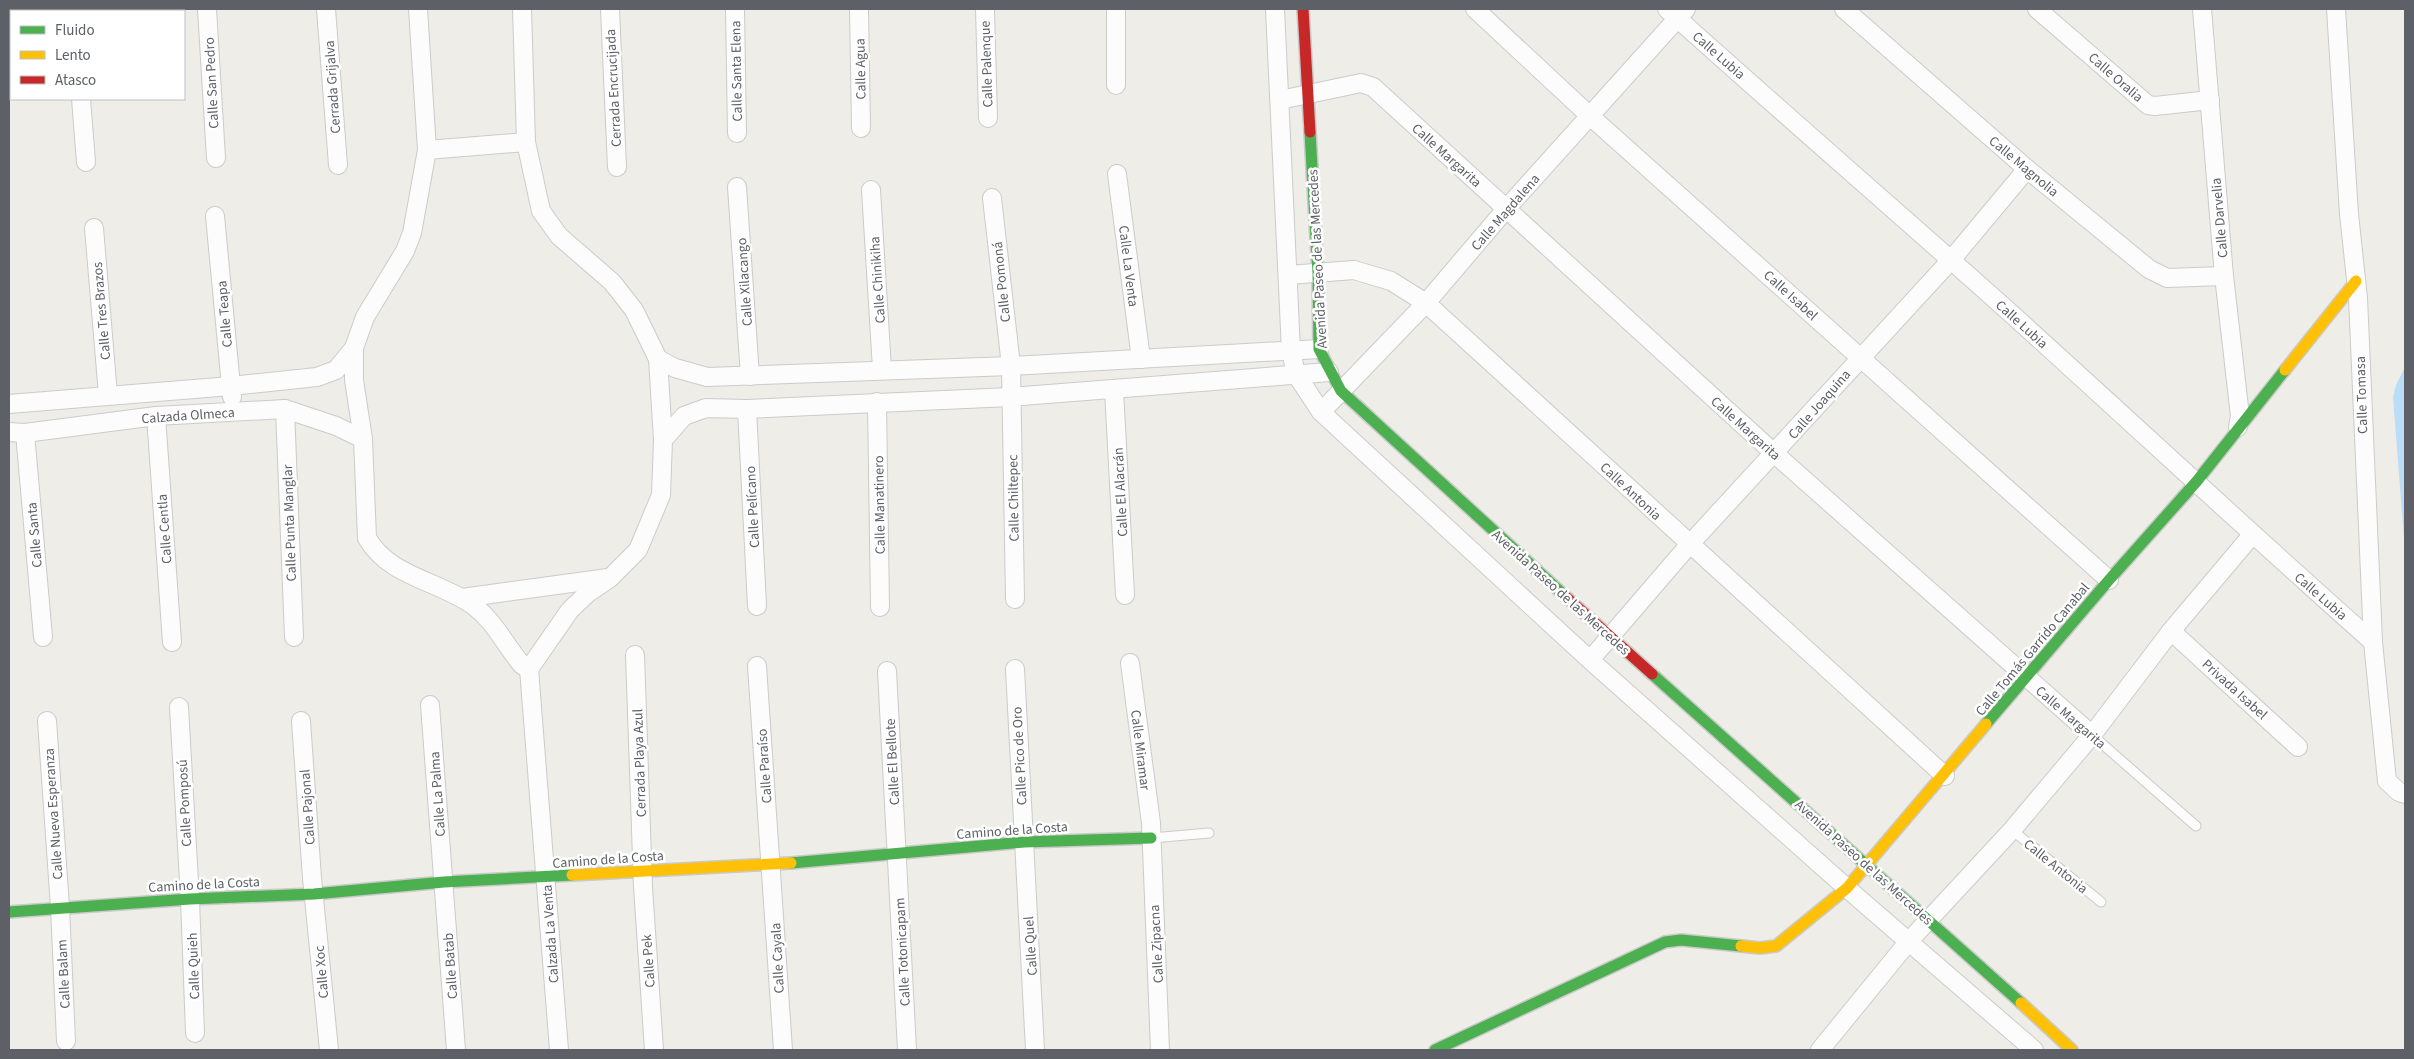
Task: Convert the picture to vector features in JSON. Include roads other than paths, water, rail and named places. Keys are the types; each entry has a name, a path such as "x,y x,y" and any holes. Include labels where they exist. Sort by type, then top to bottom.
{"street":[{"name":"Calle San Pedro","path":"207,9 216,158"},
{"name":"Cerrada Grijalva","path":"326,9 338,165"},
{"path":"9,404 108,394 231,386 317,377 336,370 354,348 369,311 405,251 412,233 427,150 418,9"},
{"path":"354,348 354,380 363,439 367,538 374,550 388,563 462,598 492,622 517,659 529,669 570,610 588,593 610,578 638,550 661,495 663,440 658,359 634,310 612,282 558,236 541,211 526,142 522,9"},
{"name":"Cerrada Encrucijada","path":"610,9 617,167"},
{"name":"Calle Santa Elena","path":"735,9 737,133"},
{"name":"Calle Agua","path":"859,9 861,128"},
{"name":"Calle Palenque","path":"985,9 988,118"},
{"path":"1116,9 1116,85"},
{"name":"Avenida Paseo de las Mercedes","path":"1275,9 1291,350 1296,374 1321,412 1590,660 1847,888 2034,1050"},
{"name":"Avenida Paseo de las Mercedes","path":"1303,9 1318,273 1319,349 1329,372 1341,391 1610,637 1929,919 2072,1050"},
{"name":"Calle Isabel","path":"1475,9 1590,116 2108,580"},
{"name":"Calle Magnolia","path":"1844,9 2027,169 2157,275 2167,278 2224,276"},
{"name":"Calle Oralia","path":"2037,9 2148,105 2155,106 2210,100"},
{"name":"Calle Darvelia","path":"2202,9 2224,276 2240,416 2238,427"},
{"name":"Calle Tomasa","path":"2336,9 2349,214 2356,280 2373,642 2387,781 2399,792 2405,794"},
{"name":"Calle Magdalena","path":"1321,412 1426,303 1506,209 1590,116 1677,12"},
{"name":"Calle Lubia","path":"1677,12 2197,481 2252,535 2373,642"},
{"name":"Calle Margarita","path":"1280,100 1361,83 1373,87 1775,454 2092,735"},
{"path":"81,100 86,162"},
{"path":"427,150 526,142"},
{"name":"Calle Joaquina","path":"1590,660 1690,545 1775,454 1860,357 1951,260 2027,169"},
{"name":"Calle La Venta","path":"1117,174 1141,358"},
{"name":"Calle Xilacango","path":"737,187 750,376"},
{"name":"Calle Chinikiha","path":"871,190 882,369"},
{"name":"Calle Pomoná","path":"992,198 1011,366 1010,397"},
{"name":"Calle Teapa","path":"215,216 232,412"},
{"name":"Calle Tres Brazos","path":"94,228 108,394"},
{"name":"Calle Antonia","path":"1288,275 1354,270 1391,281 1426,303 1945,776"},
{"name":"Calle Tomás Garrido Canabal","path":"1435,1050 1665,942 1682,940 1760,948 1776,946 1847,888 1945,776 2108,580 2197,481 2356,280"},
{"path":"658,359 675,368 708,377 882,369 1011,366 1319,349"},
{"path":"663,440 684,416 706,408 746,409 1010,397 1329,372"},
{"name":"Calle El Alacrán","path":"1114,390 1125,595"},
{"name":"Calle Chiltepec","path":"1010,397 1015,599"},
{"name":"Calle Manatinero","path":"877,402 880,607"},
{"name":"Calzada Olmeca","path":"17,433 156,416 285,409 336,426 363,439"},
{"name":"Calle Punta Manglar","path":"285,409 294,637"},
{"name":"Calle Pelícano","path":"746,409 757,606"},
{"name":"Calle Centla","path":"156,416 172,642"},
{"name":"Calle Santa","path":"17,433 43,638"},
{"path":"1823,1049 1868,988 2012,830 2092,735 2171,631 2252,535"},
{"path":"462,598 610,578"},
{"name":"Privada Isabel","path":"2171,631 2298,747"},
{"name":"Cerrada Playa Azul","path":"635,655 642,872"},
{"name":"Calle Miramar","path":"1130,663 1151,838"},
{"name":"Calle Paraíso","path":"757,666 772,865"},
{"name":"Calzada La Venta","path":"529,669 559,1050"},
{"name":"Calle Pico de Oro","path":"1015,669 1024,842"},
{"name":"Calle El Bellote","path":"887,671 898,854"},
{"name":"Calle La Palma","path":"430,705 444,882"},
{"name":"Calle Pomposú","path":"179,706 190,899"},
{"name":"Calle Pajonal","path":"302,721 314,894"},
{"name":"Calle Nueva Esperanza","path":"47,722 60,907"},
{"name":"Camino de la Costa","path":"9,912 190,899 314,894 444,882 772,865 1024,842 1151,838"},
{"name":"Calle Zipacna","path":"1151,838 1160,1050"},
{"name":"Calle Quel","path":"1024,842 1035,1050"},
{"name":"Calle Totonicapam","path":"898,854 907,1050"},
{"name":"Calle Cayala","path":"772,865 783,1050"},
{"name":"Calle Pek","path":"642,872 654,1050"},
{"name":"Calle Batab","path":"444,882 456,1050"},
{"name":"Calle Xoc","path":"314,894 329,1050"},
{"name":"Calle Quieh","path":"190,899 195,1034"},
{"name":"Calle Balam","path":"60,907 66,1041"}],"lane":[{"name":"Calle Margarita","path":"2092,735 2196,826"},
{"name":"Calle Antonia","path":"2012,830 2101,902"},
{"name":"Camino de la Costa","path":"1151,838 1209,833"}],"water":[{"path":"2405,367 2405,552 2393,397 2396,385"}]}
